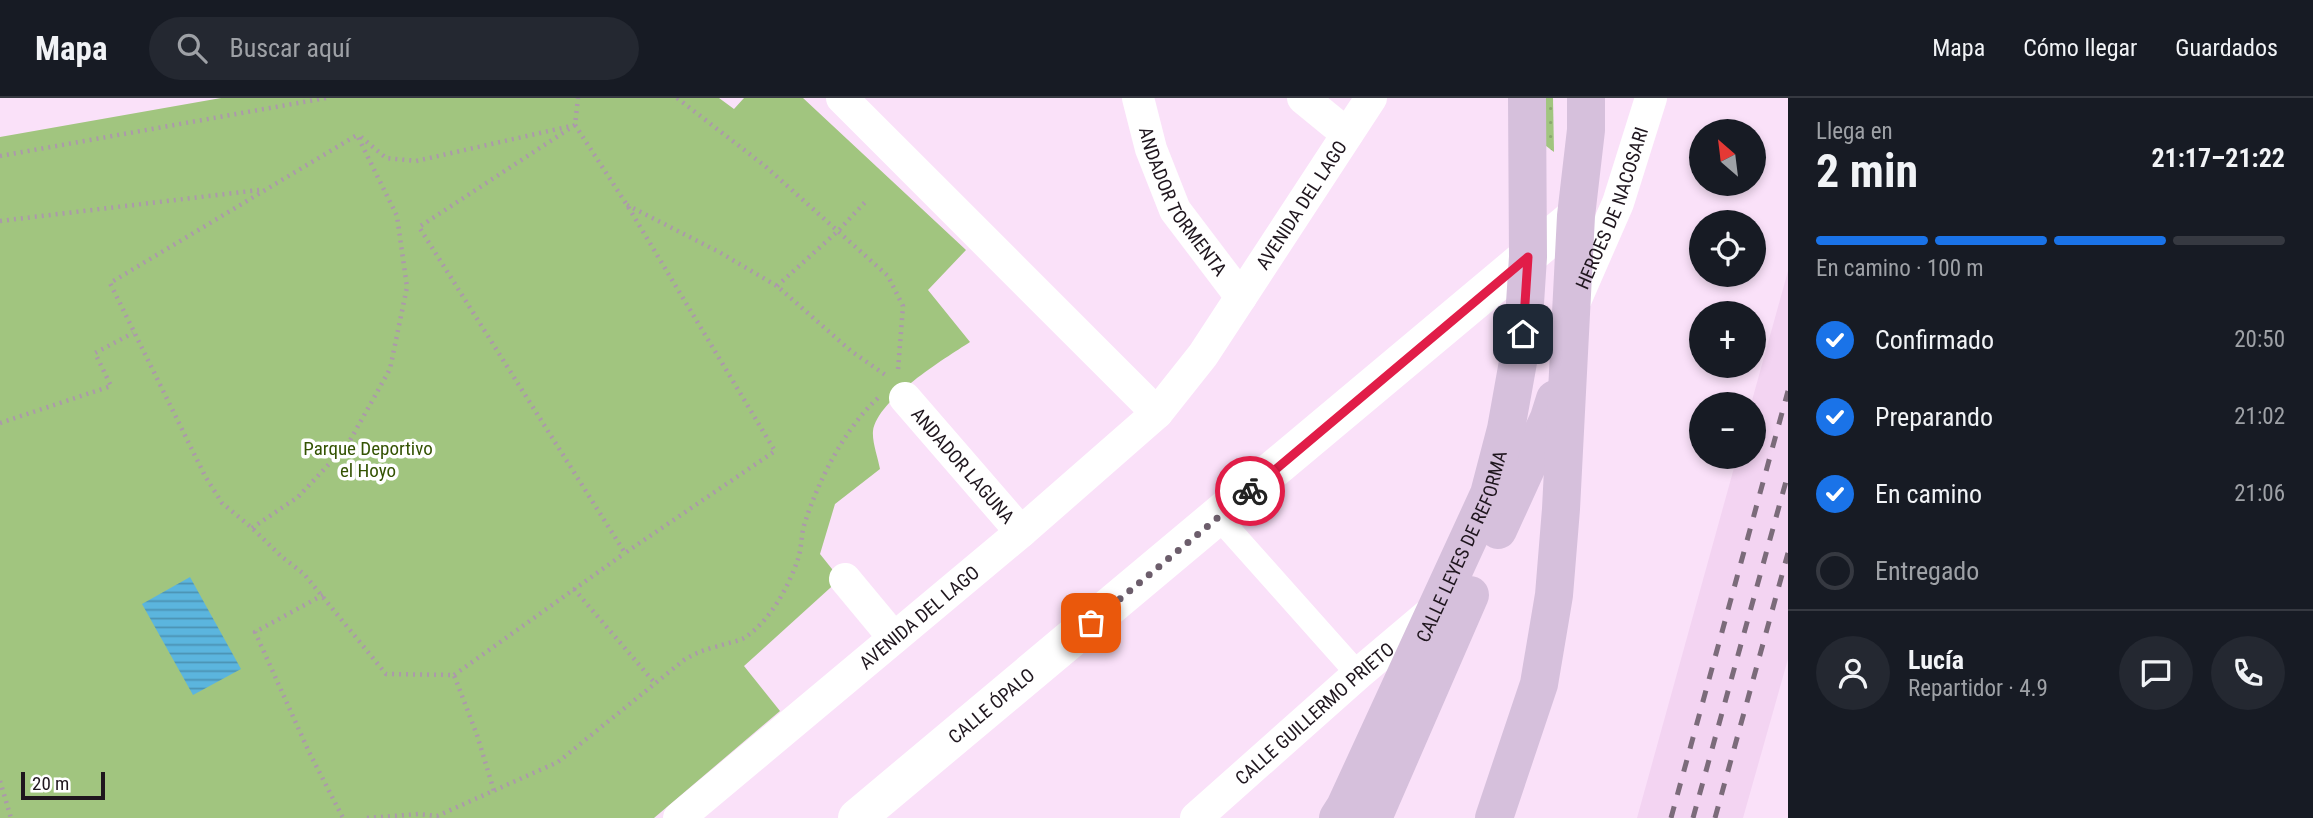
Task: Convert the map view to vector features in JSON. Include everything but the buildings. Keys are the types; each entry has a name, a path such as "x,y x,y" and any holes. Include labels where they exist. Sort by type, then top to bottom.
{"main road":[{"name":"CALLE LEYES DE REFORMA","path":"1338,818 1489,494 1506,429 1523,334 1528,257 1527,98"},
{"path":"1494,818 1539,684 1554,595 1576,216 1586,130 1586,98"},
{"name":"CALLE LEYES DE REFORMA","path":"1373,818 1549,418 1569,348"}],"street":[{"path":"842,98 1157,413"},
{"name":"ANDADOR TORMENTA","path":"1138,98 1151,149 1175,210 1241,297"},
{"path":"1303,98 1347,134"},
{"name":"AVENIDA DEL LAGO","path":"680,818 1021,532 1157,413 1203,355 1371,98"},
{"name":"HEROES DE NACOSARI","path":"1571,310 1618,203 1648,100"},
{"path":"1576,216 1618,203"},
{"name":"CALLE ÓPALO","path":"856,818 1576,216"},
{"name":"ANDADOR LAGUNA","path":"900,390 1021,532"},
{"path":"1218,517 1358,674"},
{"path":"845,579 894,638"},
{"name":"CALLE GUILLERMO PRIETO","path":"1196,818 1436,608 1471,593"}],"path":[{"path":"0,156 326,98"},
{"path":"358,135 110,283 205,476 222,503 304,574 386,674 454,675 625,553 775,451 575,125 578,98"},
{"path":"677,98 765,166 888,276 903,306 900,390"},
{"path":"358,135 386,158 416,161 575,125"},
{"path":"575,125 419,227 625,553"},
{"path":"252,528 298,497 348,444 390,369 407,286 397,216 358,135"},
{"path":"0,220 263,190"},
{"path":"777,286 838,232 868,199"},
{"path":"626,205 719,252 777,286 900,390"},
{"path":"0,423 111,386 95,353 133,333"},
{"path":"367,818 419,814 438,817 558,762 684,660 699,651 743,639 784,593 799,557 803,526 838,448 864,410 900,390"},
{"path":"574,589 654,682"},
{"path":"323,595 255,632 309,752 343,818"},
{"path":"454,675 477,735 494,791"},
{"path":"0,781 11,818"}],"shaded area":[{"path":"1788,271 1788,659 1743,818 1637,818 1734,469 1766,469 1766,392 1754,392 1758,378 1766,378 1766,350"}],"green space":[{"name":"Parque Deportivo el Hoyo","path":"221,98 719,98 734,109 744,98 803,98 966,250 928,290 970,342 914,381 887,406 873,431 880,469 835,504 820,554 840,579 744,666 780,711 654,818 0,818 0,137"},
{"path":"1537,98 1553,98 1554,152 1537,139"}],"water":[{"path":"190,577 241,669 193,695 142,604"}],"railway":[{"path":"1671,818 1788,391"},
{"path":"1693,818 1788,474"},
{"path":"1715,818 1788,553"}],"way so far":[{"path":"1091,623 1250,491"}],"route":[{"path":"1250,491 1528,257 1523,334"}]}
